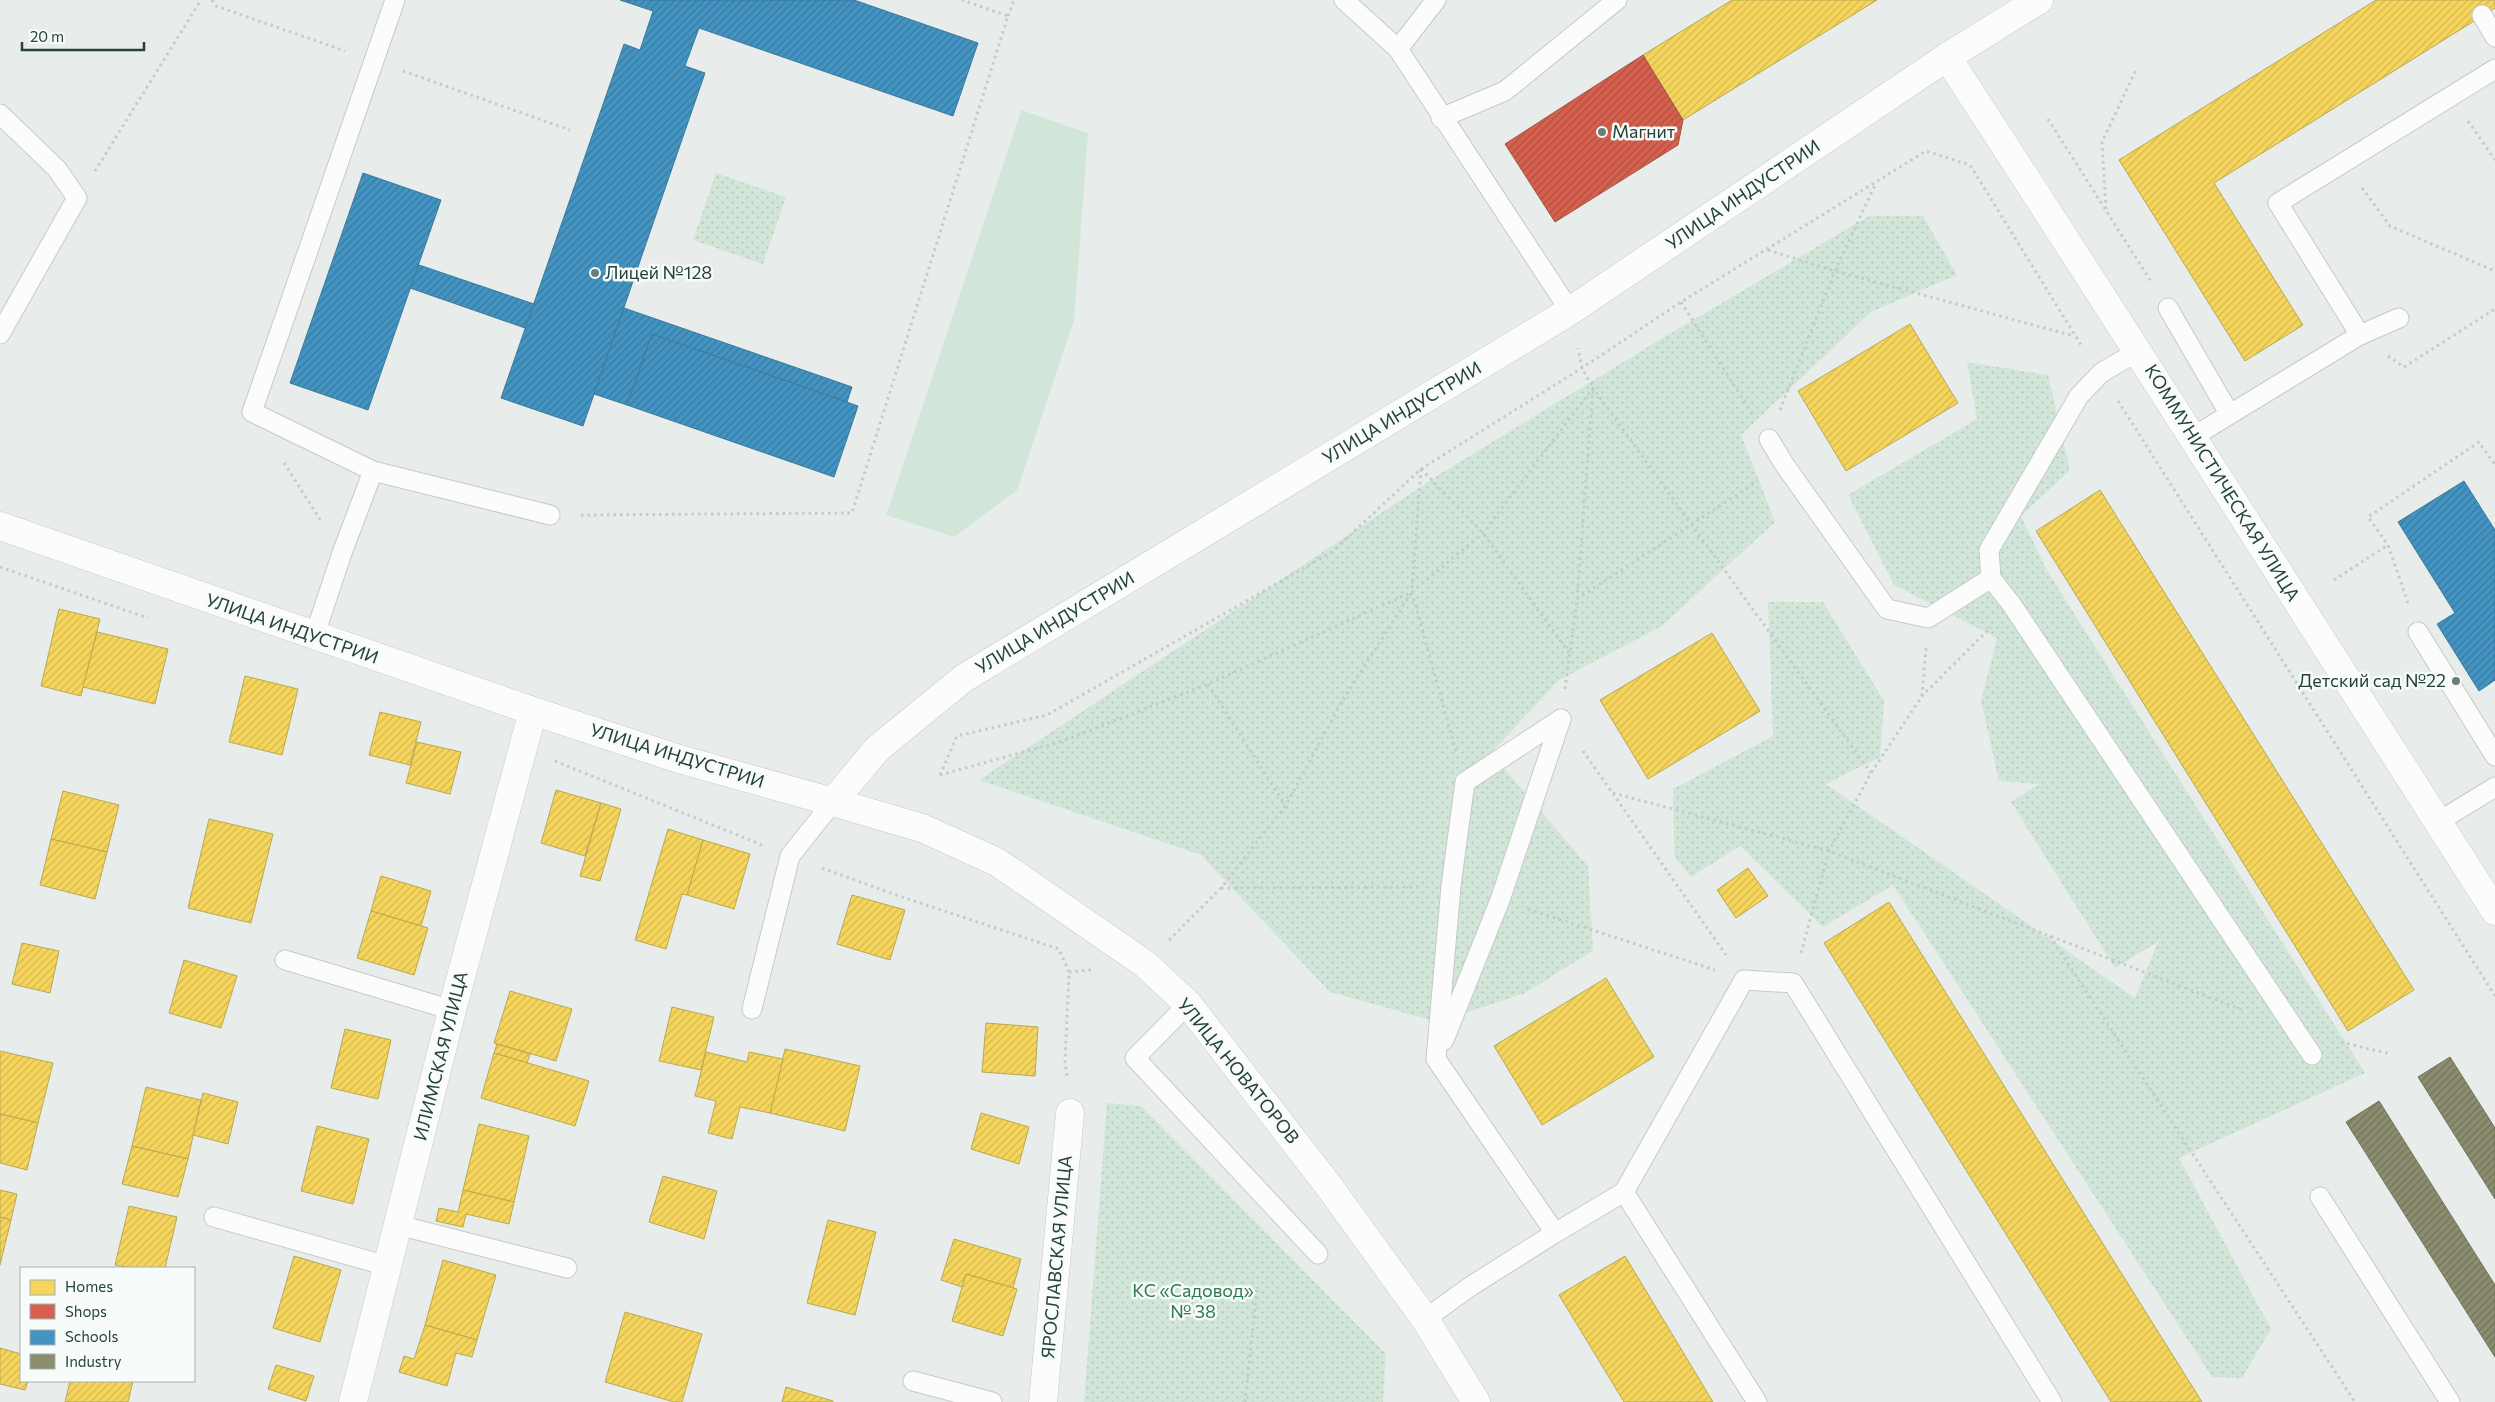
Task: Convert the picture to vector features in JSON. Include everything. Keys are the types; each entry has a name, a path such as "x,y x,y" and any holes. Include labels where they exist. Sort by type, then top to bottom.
{"street":[{"name":"УЛИЦА ИНДУСТРИИ","path":"0,526 314,637 534,712 679,759 832,802 877,749 964,678 1570,311 1947,57 2039,0"},
{"name":"КОММУНИСТИЧЕСКАЯ УЛИЦА","path":"1947,57 2138,350 2190,438 2495,910"},
{"name":"ИЛИМСКАЯ УЛИЦА","path":"353,1402 452,1010 534,712"},
{"name":"УЛИЦА НОВАТОРОВ","path":"832,802 922,828 997,862 1145,964 1188,1004 1328,1185 1425,1319 1476,1402"},
{"name":"ЯРОСЛАВСКАЯ УЛИЦА","path":"1044,1402 1070,1113"}],"lane":[{"path":"395,0 252,412 373,471 550,515"},
{"path":"1344,0 1398,49 1441,118 1510,216 1570,311"},
{"path":"1398,49 1436,0"},
{"path":"1441,118 1505,91 1617,0"},
{"path":"2482,15 2495,36"},
{"path":"2360,335 2278,203 2495,69"},
{"path":"0,114 57,169 77,198 0,334"},
{"path":"2168,308 2229,413"},
{"path":"2190,438 2360,335 2399,318"},
{"path":"2138,350 2101,373 2079,396 1989,550 1991,578 2012,606 2298,1031 2312,1055"},
{"path":"1769,438 1784,464 1887,609 1928,618 1991,578"},
{"path":"314,637 342,553 373,471"},
{"path":"2418,632 2495,756"},
{"path":"1555,1233 1436,1059 1451,886 1464,782 1561,719"},
{"path":"1436,1059 1500,900 1561,719"},
{"path":"2438,822 2495,787"},
{"path":"752,1009 790,856 832,802"},
{"path":"285,960 452,1010"},
{"path":"1425,1319 1471,1286 1624,1192 1744,980 1793,984 2052,1402"},
{"path":"1188,1004 1135,1058 1318,1254"},
{"path":"1624,1192 1757,1402"},
{"path":"2320,1198 2450,1402"},
{"path":"214,1217 387,1266"},
{"path":"398,1225 567,1268"},
{"path":"913,1381 992,1402"}],"path":[{"path":"77,198 202,0"},
{"path":"962,0 1008,16"},
{"path":"550,515 852,513 1014,0"},
{"path":"2106,210 2102,142 2136,70"},
{"path":"2450,96 2495,160"},
{"path":"2048,118 2168,308"},
{"path":"1593,388 1483,533 1412,592 1208,684 1063,741 940,775 957,736 1047,715 1332,552 1421,469 1582,368 1681,302 1926,151 1970,165 2074,336 2101,373 2495,996"},
{"path":"2344,162 2390,226 2495,271"},
{"path":"1769,438 1836,272 1876,183"},
{"path":"1768,250 1836,272 2074,336"},
{"path":"1681,302 1769,438"},
{"path":"2360,335 2404,367 2495,309"},
{"path":"1570,311 1582,368 1593,388 1690,526 1871,773"},
{"path":"1593,388 1577,600 1561,719 1744,980"},
{"path":"2418,632 2388,545 2368,517 2479,442 2495,465"},
{"path":"283,462 342,553"},
{"path":"1577,600 1784,464"},
{"path":"1421,469 1483,533 1570,654"},
{"path":"1421,469 1412,592 1464,782"},
{"path":"2334,580 2388,545"},
{"path":"0,567 154,620"},
{"path":"1069,972 1145,964 1221,888 1286,805 1341,703 1412,592"},
{"path":"1793,984 1829,851 1871,773 1922,696 2012,606"},
{"path":"1922,696 1928,618"},
{"path":"1208,684 1286,805"},
{"path":"523,748 790,856 899,896 1059,949 1069,972 1065,1062 1070,1113"},
{"path":"1613,793 1829,851 2298,1031 2390,1054"},
{"path":"2050,935 2355,1402"},
{"path":"1245,1402 1257,1290"}],"green space":[{"path":"1021,110 1088,133 1074,321 1017,490 954,537 886,515"},
{"path":"716,173 786,197 763,264 693,240"},
{"path":"1869,216 1923,216 1957,275 1871,312 1741,435 1775,522 1662,626 1559,680 1491,753 1588,866 1593,951 1525,993 1438,1022 1330,992 1201,855 979,780 1440,474 1656,342"},
{"path":"1967,362 2048,375 2070,470 2021,516 2046,569 2365,1073 2179,1158 2271,1329 2242,1378 2212,1377 1893,885 1823,927 1740,846 1691,877 1674,856 1673,789 1773,736 1768,602 1823,602 1884,701 1880,757 1826,784 2135,998 2158,942 2115,968 2011,802 2039,784 1999,781 1981,701 1997,638 1894,585 1848,495 1977,419"},
{"name":"КС «Садовод» № 38","path":"1107,1103 1141,1106 1386,1354 1383,1402 1084,1402"}],"building: Homes":[{"path":"1732,0 1877,0 1683,120 1643,55"},
{"path":"2376,0 2495,0 2495,8 2214,183 2303,325 2245,361 2119,160"},
{"path":"1910,324 1958,403 1846,471 1798,391"},
{"path":"2100,490 2414,990 2348,1031 2036,531"},
{"path":"59,609 100,619 81,696 41,686"},
{"path":"97,632 168,649 155,704 83,687"},
{"path":"1712,633 1760,711 1648,779 1600,700"},
{"path":"245,676 298,689 282,755 229,742"},
{"path":"380,712 421,722 410,765 369,755"},
{"path":"417,742 461,752 450,794 406,783"},
{"path":"556,790 601,803 585,856 541,843"},
{"path":"63,791 119,805 107,852 51,839"},
{"path":"601,803 621,809 600,881 580,876"},
{"path":"209,819 273,834 251,923 188,908"},
{"path":"668,829 703,840 687,895 682,894 666,949 635,940"},
{"path":"51,839 107,852 95,899 40,885"},
{"path":"703,840 750,854 734,909 687,895"},
{"path":"1748,868 1768,896 1736,918 1717,890"},
{"path":"381,876 431,891 421,926 371,911"},
{"path":"852,895 905,910 890,960 837,944"},
{"path":"1889,902 2202,1402 2111,1402 1824,943"},
{"path":"371,911 428,928 414,975 357,958"},
{"path":"22,943 59,951 50,993 12,984"},
{"path":"184,960 237,976 221,1028 169,1013"},
{"path":"1606,978 1654,1057 1542,1125 1494,1046"},
{"path":"510,991 572,1009 556,1061 494,1043"},
{"path":"672,1007 714,1017 701,1070 659,1061"},
{"path":"986,1023 1038,1027 1035,1076 982,1072"},
{"path":"345,1029 391,1040 378,1099 331,1088"},
{"path":"497,1044 530,1054 527,1063 494,1053"},
{"path":"785,1049 860,1066 845,1131 770,1113"},
{"path":"0,1051 53,1063 38,1123 0,1114"},
{"path":"706,1052 747,1062 749,1052 783,1059 770,1113 740,1107 732,1139 708,1133 716,1101 695,1096"},
{"path":"494,1053 589,1081 575,1126 481,1098"},
{"path":"146,1087 201,1100 188,1159 132,1146"},
{"path":"203,1093 238,1102 228,1144 193,1135"},
{"path":"981,1113 1029,1127 1019,1164 971,1149"},
{"path":"0,1114 38,1123 27,1170 0,1163"},
{"path":"479,1124 529,1136 514,1202 463,1190"},
{"path":"317,1126 369,1139 353,1204 301,1191"},
{"path":"132,1146 188,1159 178,1197 122,1184"},
{"path":"663,1176 717,1191 704,1239 649,1222"},
{"path":"0,1190 17,1194 11,1220 0,1217"},
{"path":"463,1190 514,1202 509,1224 466,1214 463,1227 436,1221 439,1208 458,1212"},
{"path":"129,1206 177,1217 165,1267 125,1267 115,1265"},
{"path":"0,1217 11,1220 0,1265"},
{"path":"828,1220 876,1232 855,1315 807,1303"},
{"path":"954,1239 1021,1259 1013,1288 966,1274 962,1287 941,1280"},
{"path":"294,1256 341,1270 320,1342 273,1328"},
{"path":"1625,1256 1713,1402 1624,1402 1559,1295"},
{"path":"443,1260 496,1275 477,1340 425,1325"},
{"path":"966,1274 1017,1289 1003,1336 952,1321"},
{"path":"625,1312 702,1334 682,1402 674,1402 605,1382"},
{"path":"425,1325 477,1340 472,1357 456,1353 447,1386 399,1372 404,1356 414,1359"},
{"path":"0,1348 20,1354 20,1382 28,1382 25,1390 0,1384"},
{"path":"276,1365 314,1376 306,1401 268,1389"},
{"path":"70,1382 133,1382 128,1402 65,1402"},
{"path":"786,1387 833,1401 833,1402 782,1402"}],"building: Shops":[{"name":"Магнит","path":"1643,55 1683,120 1678,145 1555,222 1505,144"}],"building: Schools":[{"path":"620,0 854,0 978,43 953,116 699,28 685,66 705,73 583,426 501,398 624,44 640,50 653,11"},
{"path":"363,173 441,200 368,410 290,383"},
{"path":"419,265 534,304 525,328 410,288"},
{"path":"624,308 852,387 847,402 652,334 627,405 594,394"},
{"path":"652,334 858,406 834,477 627,405"},
{"path":"2464,481 2495,530 2495,680 2479,691 2437,624 2455,613 2398,522"}],"building: Industry":[{"path":"2450,1057 2495,1128 2495,1199 2418,1077"},
{"path":"2379,1101 2495,1285 2495,1357 2346,1122"}],"place":[{"name":"Магнит","path":"1602,132"},
{"name":"Лицей №128","path":"595,273"},
{"name":"Детский сад №22","path":"2456,681"}]}
